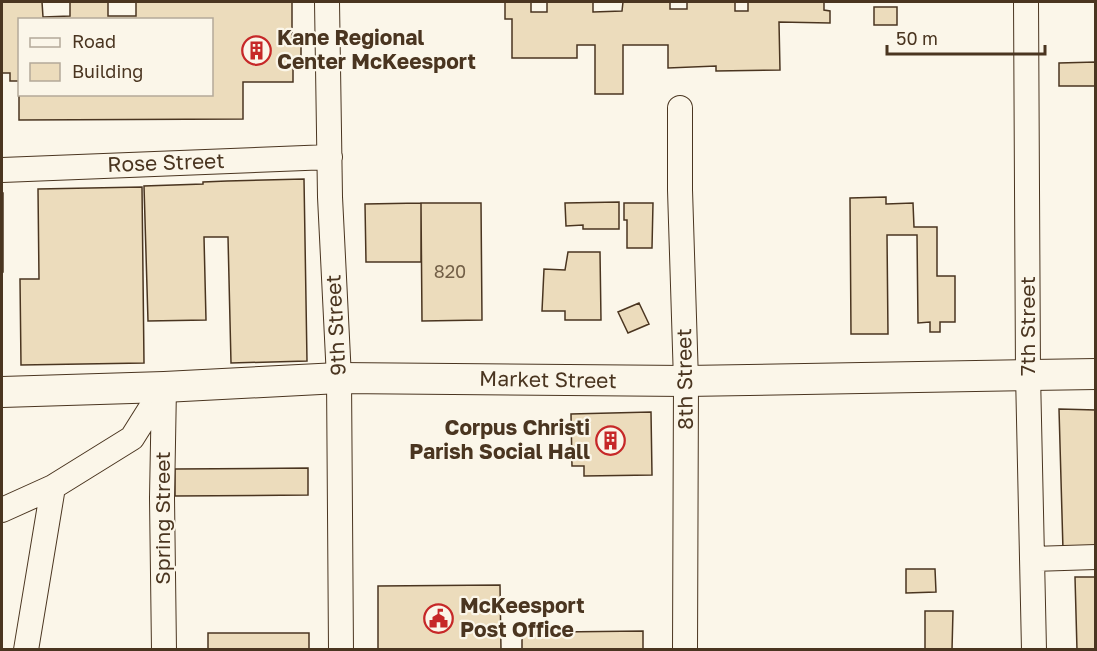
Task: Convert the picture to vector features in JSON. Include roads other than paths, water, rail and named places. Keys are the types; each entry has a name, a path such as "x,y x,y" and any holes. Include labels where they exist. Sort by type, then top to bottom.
{"main road":[{"name":"Market Street","path":"2,392 339,378 686,381 1095,374"}],"street":[{"name":"9th Street","path":"327,2 330,157 339,378 342,527 341,650"},
{"name":"7th Street","path":"1026,2 1028,374 1034,650"},
{"name":"8th Street","path":"680,108 680,190 686,381 685,650"},
{"name":"Rose Street","path":"2,170 330,157"},
{"path":"2,510 53,487 132,438 164,387"},
{"name":"Spring Street","path":"164,387 162,498 164,650"},
{"path":"26,650 53,487"},
{"path":"1032,559 1095,557"}],"place":[{"name":"Kane Regional Center McKeesport","path":"256,50"},
{"name":"Corpus Christi Parish Social Hall","path":"611,440"},
{"name":"McKeesport Post Office","path":"439,618"}]}
